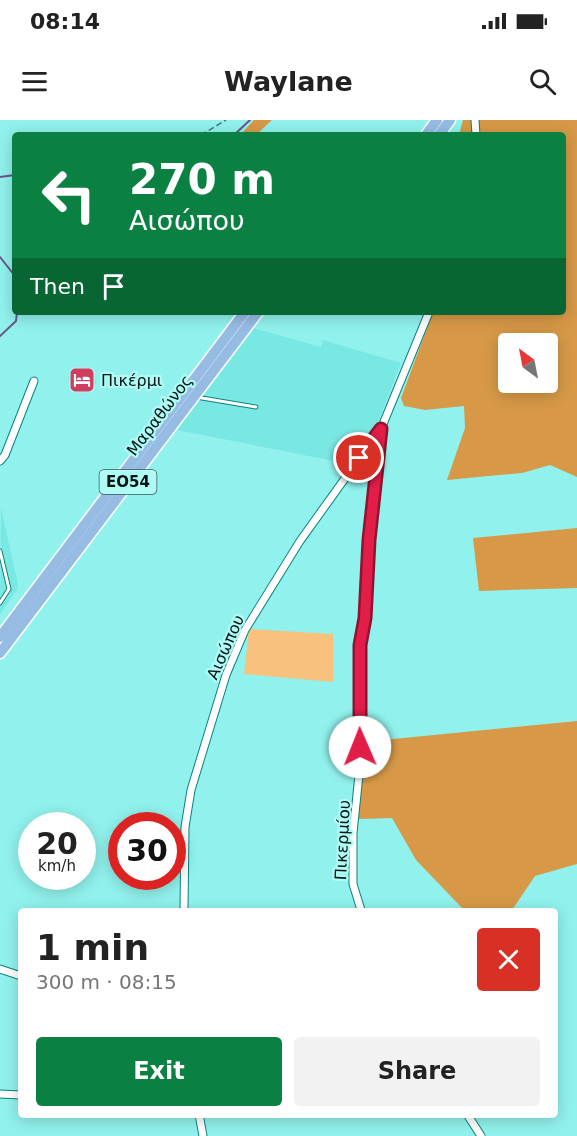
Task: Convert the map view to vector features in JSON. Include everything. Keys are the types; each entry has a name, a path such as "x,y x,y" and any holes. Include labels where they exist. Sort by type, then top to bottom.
{"main road":[{"path":"428,132 438,120"},
{"path":"440,132 450,120"},
{"name":"Μαραθώνος","path":"1,632 243,315"},
{"name":"Μαραθώνος","path":"0,653 256,315"}],"street":[{"name":"Πικερμίου","path":"360,908 353,884 353,833 360,765 359,675 381,429 428,315"},
{"path":"0,461 34,381"},
{"name":"Αισώπου","path":"184,908 185,827 191,790 226,675 245,630 289,559 381,429"},
{"path":"1,972 18,975"},
{"path":"0,1094 18,1095"},
{"path":"200,1118 203,1136"},
{"path":"470,1118 481,1136"}],"lane":[{"path":"193,396 256,408"},
{"path":"0,551 9,589 0,603"}],"path":[{"path":"206,132 226,120"}],"shaded area":[{"path":"254,120 272,120 259,132 243,132"},
{"path":"463,120 577,120 577,477 550,465 522,473 447,480 465,428 464,406 425,410 404,406 401,398 432,315 566,315 566,132 460,132"},
{"path":"250,327 321,347 323,340 401,363 377,425 349,464 172,429"},
{"path":"1,508 18,585 0,614"},
{"path":"577,528 577,588 479,591 473,538"},
{"path":"249,629 333,634 333,682 244,674"},
{"path":"577,721 577,864 535,876 513,908 462,908 416,860 392,818 358,819 363,742"}],"building":[{"name":"Πικέρμι","path":"88,367 96,383 76,393 68,377"}],"waterway":[{"path":"237,132 250,120"},
{"path":"0,177 12,175"},
{"path":"0,257 12,272"},
{"path":"0,336 16,321 17,315"}],"place":[{"name":"Πικέρμι","path":"82,380"}],"route":[{"path":"359,458 381,429 369,540 365,618 360,645 360,747"}]}
